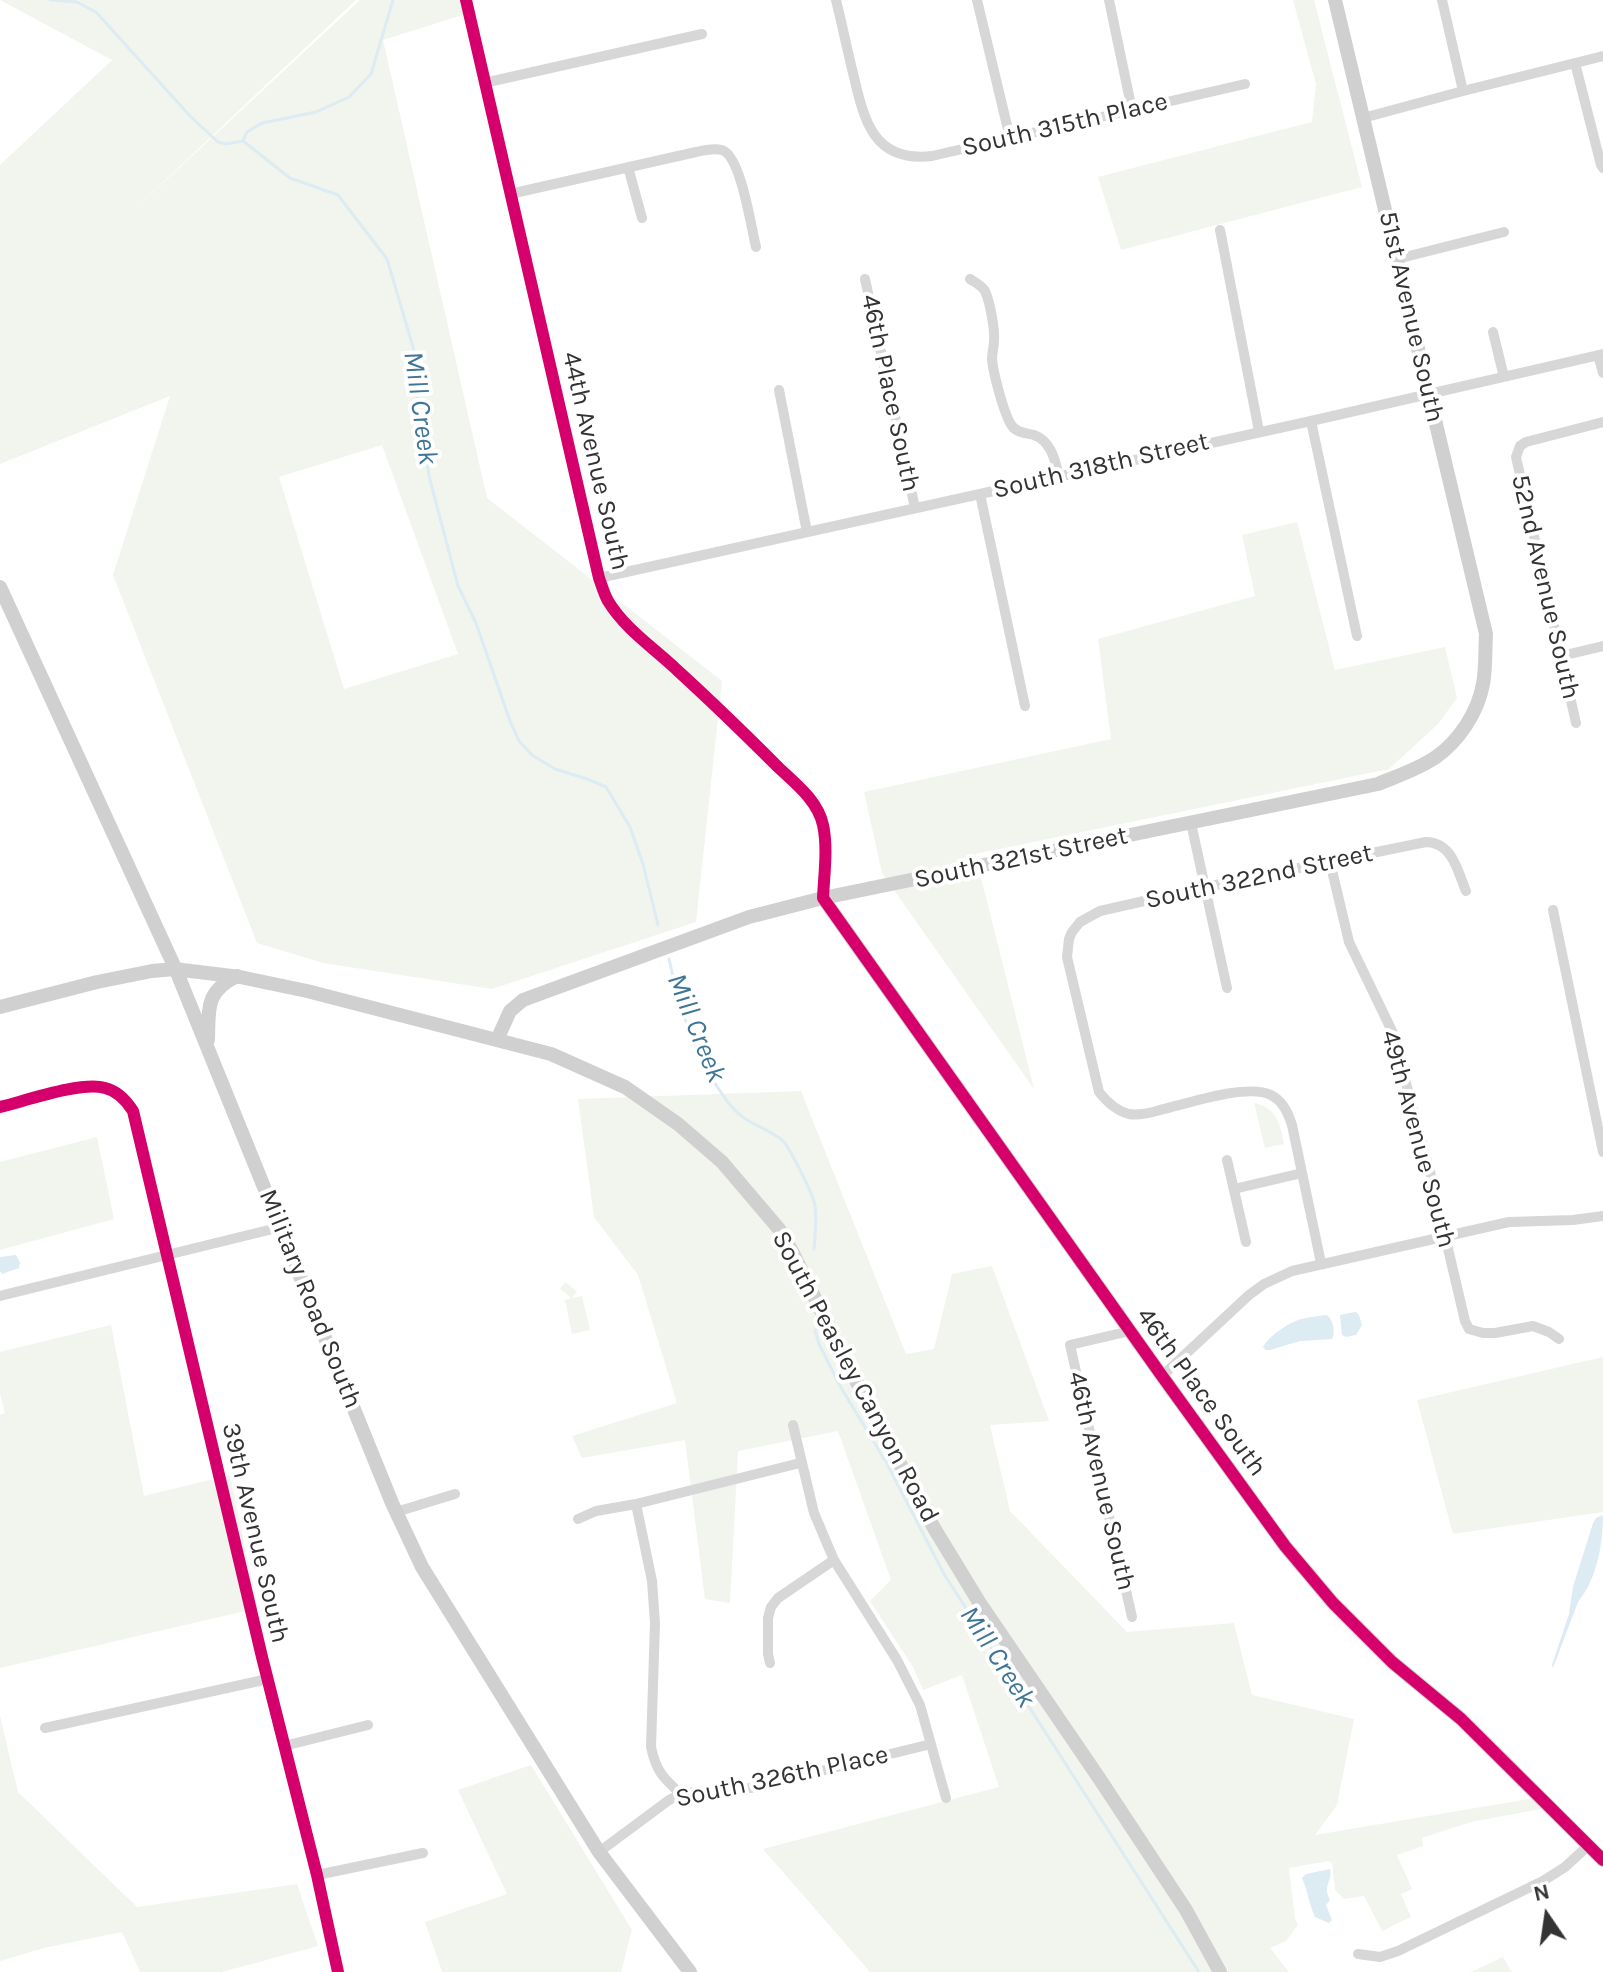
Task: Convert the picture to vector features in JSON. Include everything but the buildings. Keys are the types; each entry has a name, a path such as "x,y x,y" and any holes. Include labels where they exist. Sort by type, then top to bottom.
{"main road":[{"name":"51st Avenue South","path":"1335,0 1486,634"},
{"name":"Military Road South","path":"0,587 176,970 396,1512 422,1567 599,1852 690,1972"},
{"name":"South 321st Street","path":"497,1040 510,1011 523,1000 749,917 823,898 1378,784 1436,757 1465,727 1477,705 1483,683 1486,634"},
{"name":"46th Place South","path":"823,898 1285,1546 1333,1603 1392,1662 1461,1719 1603,1860"},
{"name":"South Peasley Canyon Road","path":"0,1007 152,971 176,970 237,976 551,1054 625,1087 678,1124 722,1162 779,1229 934,1528 979,1602 1186,1910 1220,1972"},
{"path":"208,1048 211,1002 219,986 237,976"}],"street":[{"name":"44th Avenue South","path":"466,0 599,578 607,600 621,618 738,728 818,809 824,826 823,898"},
{"name":"South 315th Place","path":"836,0 868,127 886,148 908,157 917,158 1010,138 1245,84"},
{"path":"977,0 1010,138"},
{"path":"1109,0 1132,110"},
{"path":"1442,0 1463,91"},
{"path":"484,83 702,34"},
{"path":"1363,118 1603,56"},
{"path":"1575,63 1603,168"},
{"path":"510,194 696,152 726,151 737,170 756,247"},
{"path":"628,167 642,218"},
{"path":"1220,230 1259,431"},
{"path":"1397,259 1504,232"},
{"name":"46th Place South","path":"865,279 915,508"},
{"path":"970,279 986,293 994,326 993,368 1012,426 1020,432 1038,436 1048,444 1059,476"},
{"path":"1493,332 1504,377"},
{"path":"1601,354 1603,373"},
{"name":"South 318th Street","path":"599,578 1601,354"},
{"path":"779,390 807,532"},
{"path":"1311,421 1357,636"},
{"name":"52nd Avenue South","path":"1576,723 1517,466 1517,451 1526,442 1603,422"},
{"path":"980,494 1025,706"},
{"path":"1561,656 1603,646"},
{"path":"1191,823 1227,988"},
{"name":"South 322nd Street","path":"1302,1173 1287,1111 1269,1094 1236,1092 1133,1115 1113,1107 1099,1092 1067,957 1072,932 1080,922 1100,911 1426,842 1443,845 1450,852 1466,891"},
{"name":"49th Avenue South","path":"1330,862 1349,942 1392,1031 1465,1321 1469,1329 1483,1333 1533,1326 1559,1339"},
{"path":"1553,910 1603,1152"},
{"name":"39th Avenue South","path":"0,1107 90,1086 115,1092 133,1111 338,1972"},
{"path":"1227,1160 1246,1242"},
{"path":"1234,1189 1302,1173 1321,1263"},
{"path":"1162,1376 1249,1295 1292,1271 1509,1222 1603,1216"},
{"path":"0,1296 281,1227"},
{"name":"46th Avenue South","path":"1130,1331 1070,1345 1132,1617"},
{"path":"793,1425 814,1513 834,1560 897,1660 920,1705 946,1798"},
{"path":"578,1519 596,1511 800,1463"},
{"path":"396,1512 455,1494"},
{"path":"636,1504 652,1581 655,1623 651,1747 659,1772 681,1794"},
{"path":"770,1663 768,1618 771,1607 778,1598 834,1560"},
{"path":"45,1728 268,1679"},
{"path":"284,1746 368,1725"},
{"name":"South 326th Place","path":"599,1852 681,1794 756,1787 931,1744"},
{"path":"1358,1954 1380,1957 1398,1951 1543,1881 1565,1867 1589,1845"},
{"path":"317,1875 423,1853"}],"shaded area":[{"path":"0,0 356,0 123,220 360,0 466,0 469,13 383,40 487,498 722,681 696,922 492,989 323,963 257,943 113,575 170,396 0,464 0,165 112,60","holes":["382,445 458,654 344,689 279,477"]},
{"path":"1293,0 1314,0 1362,187 1121,250 1098,177 1312,122 1316,84"},
{"path":"1297,522 1335,670 1445,647 1457,698 1438,724 1389,769 975,854 1034,1089 882,873 864,792 1111,739 1098,639 1255,596 1242,535"},
{"path":"801,1091 906,1354 934,1349 952,1274 992,1266 1049,1421 990,1425 1010,1511 1127,1632 1234,1623 1252,1695 1354,1719 1337,1805 1315,1835 1535,1798 1541,1809 1471,1822 1422,1838 1423,1846 1397,1855 1412,1889 1401,1894 1411,1917 1382,1931 1364,1896 1344,1899 1335,1890 1332,1863 1289,1868 1298,1925 1286,1941 1270,1948 1289,1972 870,1972 763,1849 999,1787 962,1675 923,1690 913,1667 870,1601 891,1580 838,1431 738,1451 730,1603 705,1599 685,1440 582,1458 572,1436 677,1403 638,1275 594,1217 578,1099"},
{"path":"1254,1103 1273,1113 1284,1144 1265,1148"},
{"path":"97,1137 114,1219 0,1250 0,1162"},
{"path":"16,1255 19,1268 2,1274 0,1257"},
{"path":"565,1282 577,1291 572,1298 582,1296 590,1330 572,1334 565,1300 571,1298 560,1289"},
{"path":"1356,1312 1362,1325 1356,1335 1342,1335 1340,1315"},
{"path":"1327,1315 1333,1326 1332,1339 1300,1341 1270,1350 1263,1347 1274,1334 1290,1324"},
{"path":"111,1325 144,1496 230,1475 258,1608 0,1668 0,1415 5,1413 0,1394 0,1352"},
{"path":"1603,1357 1603,1512 1453,1534 1417,1400"},
{"path":"1603,1515 1602,1538 1594,1572 1578,1602 1553,1668 1593,1523"},
{"path":"0,1716 18,1792 137,1907 297,1884 318,1946 222,1972 140,1972 122,1932 44,1948 0,1961"},
{"path":"531,1765 632,1930 621,1972 442,1972 425,1922 507,1894 458,1790"},
{"path":"1330,1869 1327,1891 1330,1900 1326,1905 1332,1920 1329,1923 1315,1917 1302,1878 1306,1874"},
{"path":"1503,1957 1512,1972 1471,1972"}],"waterway":[{"name":"Mill Creek","path":"50,0 77,2 96,12 190,116 218,142 243,141 290,178 338,195 387,259 413,347 419,422 430,480 458,586 476,623 510,721 519,741 532,755 555,769 606,787 630,827 658,925"},
{"path":"243,141 247,132 262,123 316,112 349,97 371,74 393,0"},
{"name":"Mill Creek","path":"669,959 690,1033 716,1085 741,1115 782,1140 801,1172 815,1206 814,1249"},
{"name":"Mill Creek","path":"815,1330 840,1386 886,1462 944,1574 1199,1972"}],"cycle path":[{"path":"466,0 599,578 608,601 631,629 716,706 811,801 820,816 824,834 823,898 1285,1546 1333,1603 1392,1662 1461,1719 1603,1860"},
{"path":"0,1107 68,1089 95,1087 110,1089 118,1094 133,1111 338,1972"}]}
